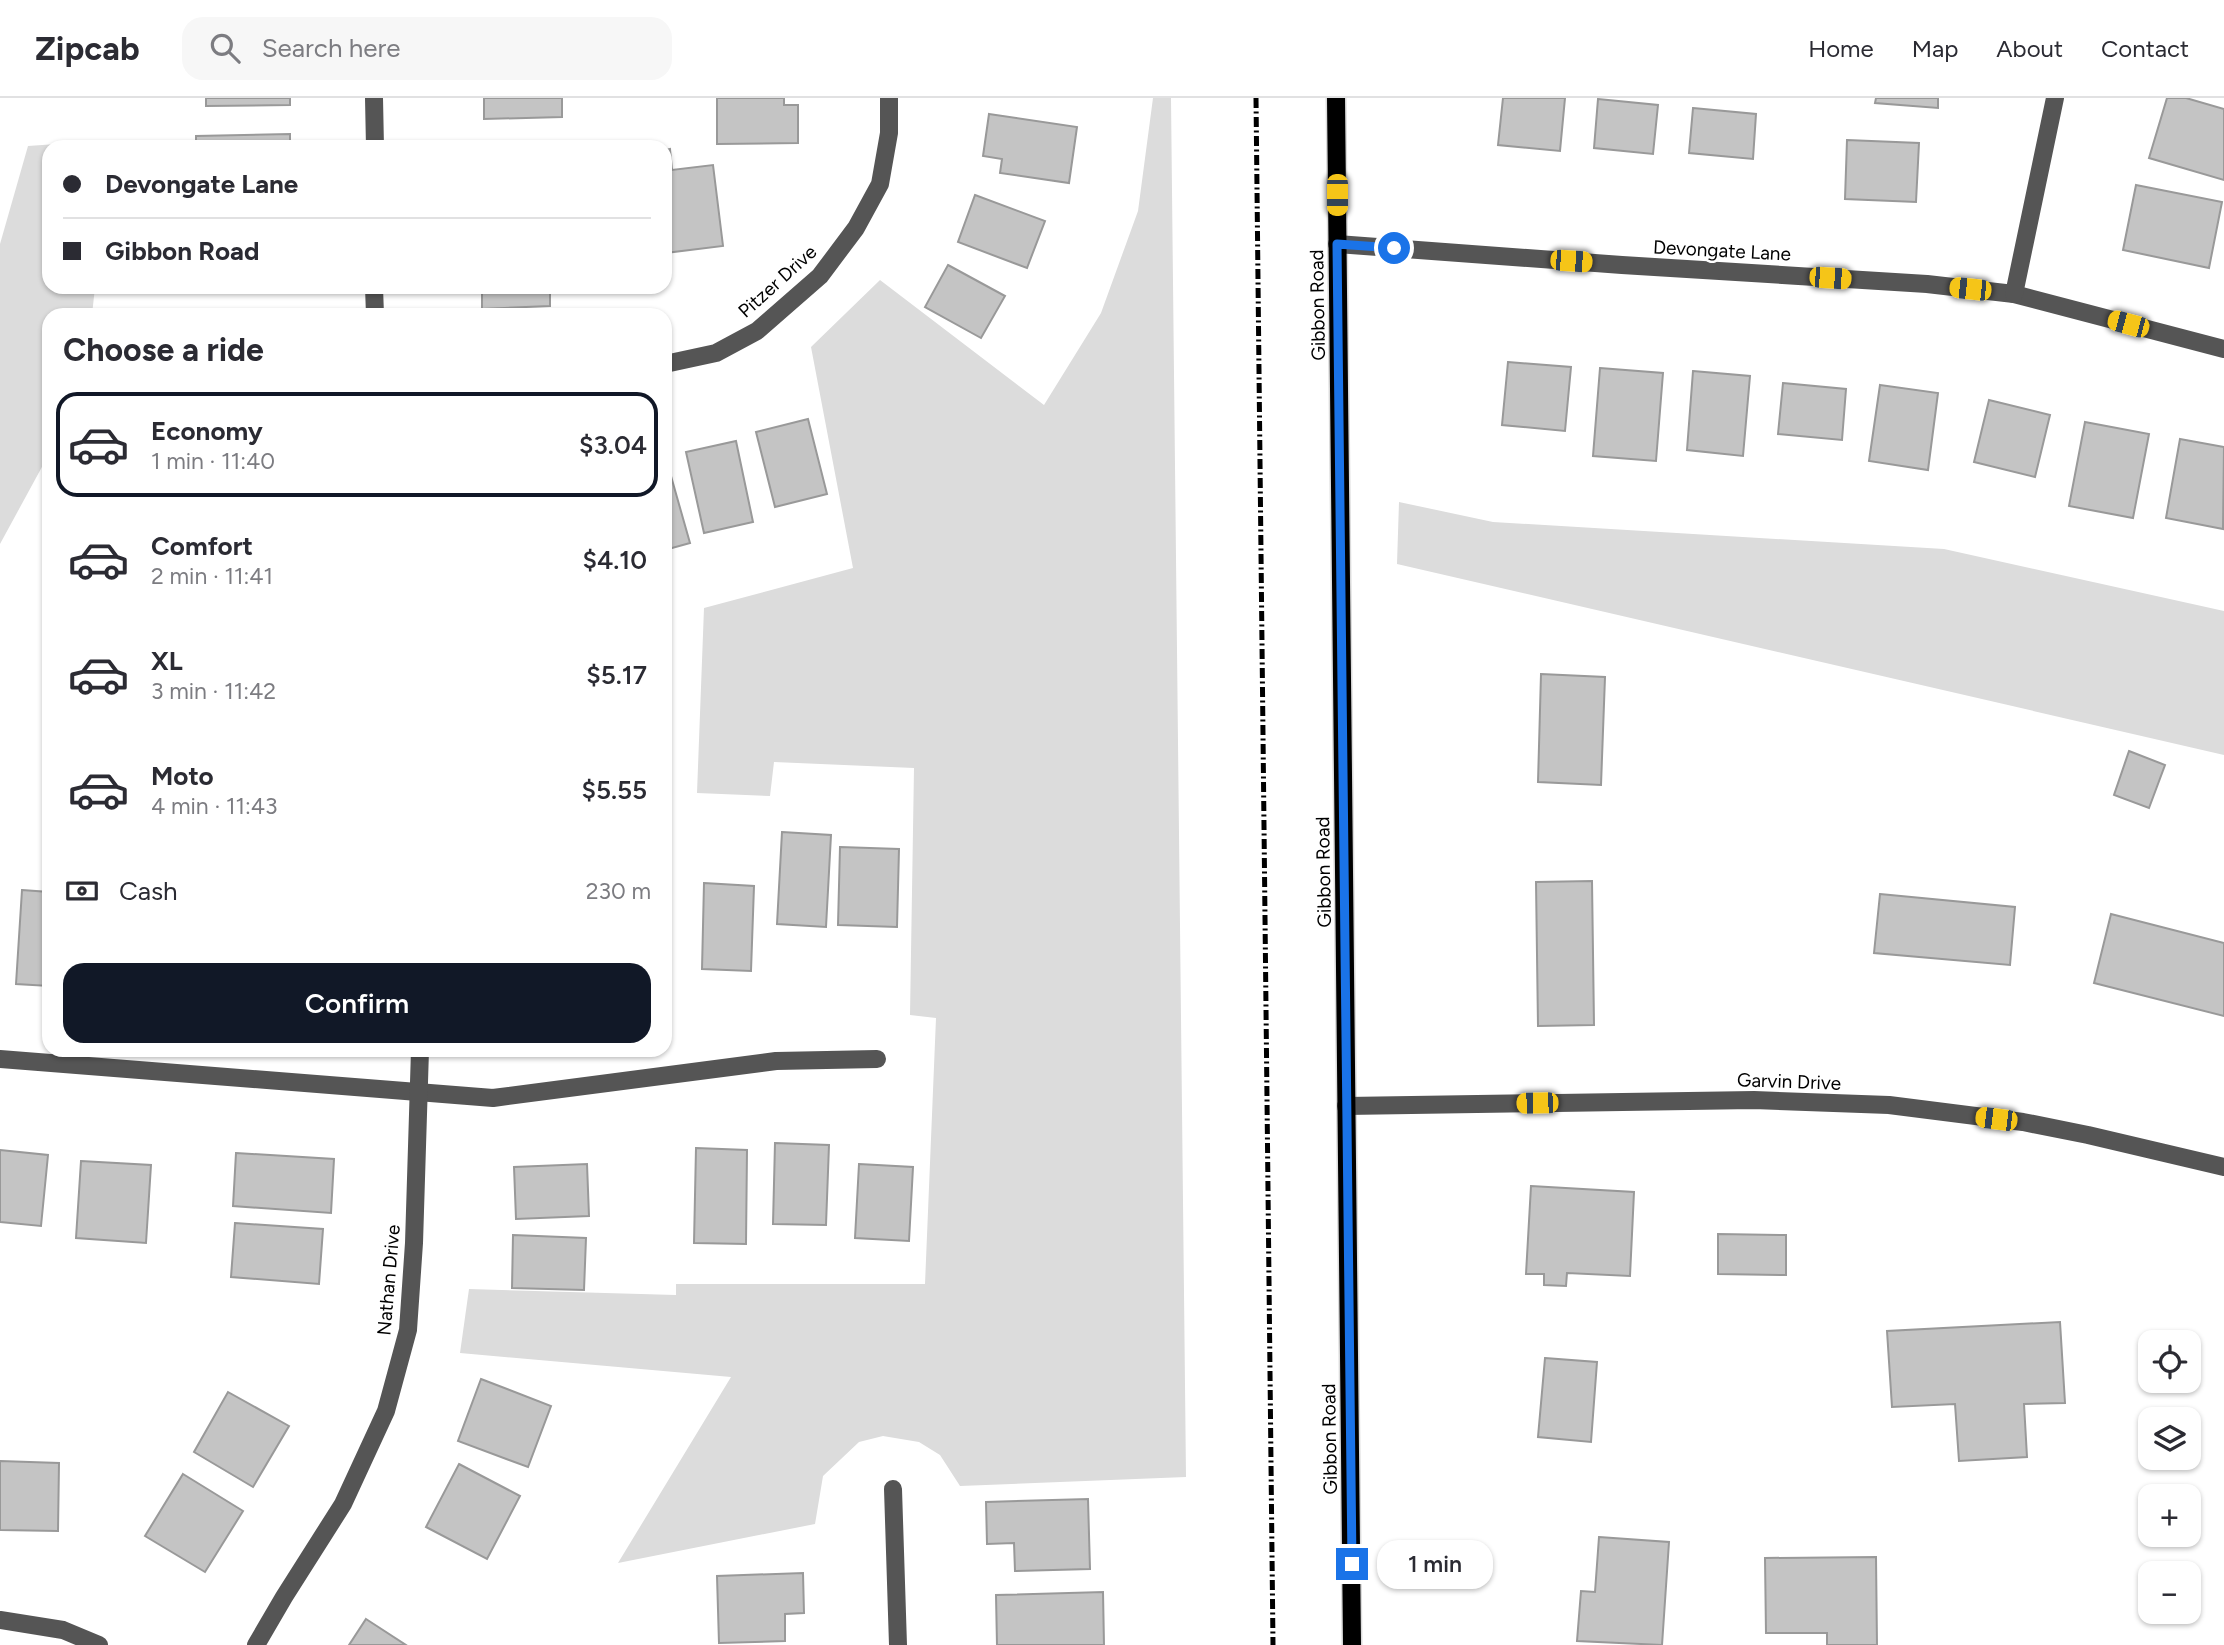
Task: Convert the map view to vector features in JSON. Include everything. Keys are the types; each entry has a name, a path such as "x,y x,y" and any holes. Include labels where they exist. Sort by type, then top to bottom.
{"main road":[{"name":"Gibbon Road","path":"1336,98 1353,1645"}],"street":[{"path":"374,98 376,140"},
{"name":"Pitzer Drive","path":"672,362 716,353 757,331 820,276 856,228 880,184 889,132 889,98"},
{"path":"2014,294 2055,98"},
{"name":"Devongate Lane","path":"1337,244 1927,284 2014,294 2224,349"},
{"name":"Nathan Drive","path":"256,1645 343,1504 386,1411 408,1330 414,1242 420,1057"},
{"path":"0,1059 493,1098 776,1061 877,1059"},
{"name":"Garvin Drive","path":"1346,1106 1755,1100 1889,1105 2023,1122 2224,1167"},
{"path":"893,1489 898,1645"},
{"path":"0,1620 63,1630 99,1645"}],"shaded area":[{"path":"1153,98 1171,98 1186,1477 960,1486 940,1455 919,1442 883,1436 859,1442 823,1476 815,1524 618,1563 731,1377 460,1353 469,1289 676,1295 676,1284 925,1284 936,1018 910,1015 914,768 774,762 770,796 697,793 704,608 853,568 811,347 880,280 1044,405 1101,313 1138,211"},
{"path":"42,145 42,294 94,294 93,308 42,308 42,467 0,544 0,244 28,146"},
{"path":"1399,502 1493,522 1944,549 2224,611 2224,755 1397,564"}],"building":[{"path":"206,98 290,98 290,105 206,106"},
{"path":"484,98 562,98 562,117 484,119"},
{"path":"717,98 784,98 784,105 798,105 798,143 717,144"},
{"path":"1503,98 1565,98 1560,151 1498,145"},
{"path":"1876,98 1938,98 1938,108 1875,103"},
{"path":"2167,98 2186,98 2224,109 2224,180 2149,158"},
{"path":"1598,99 1658,105 1653,154 1594,148"},
{"path":"1693,108 1756,114 1753,159 1689,153"},
{"path":"989,114 1077,127 1069,183 1000,173 1002,159 983,156"},
{"path":"290,134 290,140 196,140 196,136"},
{"path":"1847,140 1919,143 1916,202 1845,199"},
{"path":"713,165 723,246 672,252 672,170"},
{"path":"2136,185 2222,202 2209,268 2123,250"},
{"path":"975,195 1045,221 1027,268 958,242"},
{"path":"948,265 1005,296 981,338 925,307"},
{"path":"482,294 550,294 550,306 482,308"},
{"path":"1508,362 1571,367 1565,431 1502,425"},
{"path":"1600,368 1663,373 1656,461 1593,456"},
{"path":"1693,371 1750,376 1743,456 1687,450"},
{"path":"1783,383 1846,389 1842,440 1778,434"},
{"path":"1880,385 1938,393 1928,470 1869,461"},
{"path":"1989,400 2050,415 2035,477 1974,462"},
{"path":"808,419 827,494 775,507 756,432"},
{"path":"2085,422 2149,434 2133,518 2069,506"},
{"path":"2180,439 2224,447 2223,529 2166,518"},
{"path":"736,441 753,522 704,533 686,452"},
{"path":"672,480 690,543 672,548"},
{"path":"1541,674 1605,677 1601,785 1538,782"},
{"path":"2129,751 2165,765 2149,808 2114,795"},
{"path":"782,832 831,835 826,927 777,924"},
{"path":"840,847 899,849 897,927 838,925"},
{"path":"1592,881 1594,1025 1538,1026 1536,882"},
{"path":"704,883 754,886 751,971 702,969"},
{"path":"22,890 42,891 42,986 16,984"},
{"path":"1880,894 2015,907 2010,965 1874,953"},
{"path":"2111,914 2224,943 2224,1016 2094,983"},
{"path":"775,1143 829,1145 826,1225 773,1224"},
{"path":"696,1148 747,1150 746,1244 694,1243"},
{"path":"0,1150 48,1155 41,1226 0,1222"},
{"path":"236,1153 334,1159 331,1213 233,1206"},
{"path":"81,1161 151,1165 146,1243 76,1238"},
{"path":"587,1164 589,1216 516,1219 514,1167"},
{"path":"859,1164 913,1167 909,1241 855,1238"},
{"path":"1531,1186 1634,1192 1630,1276 1567,1273 1566,1286 1544,1285 1544,1274 1526,1274"},
{"path":"235,1223 323,1229 319,1284 231,1277"},
{"path":"1718,1234 1786,1235 1786,1275 1718,1274"},
{"path":"513,1235 586,1238 584,1290 512,1288"},
{"path":"2060,1322 2065,1403 2024,1404 2027,1457 1959,1461 1955,1404 1892,1407 1887,1331"},
{"path":"1545,1358 1597,1362 1591,1442 1538,1437"},
{"path":"481,1379 551,1406 528,1467 458,1441"},
{"path":"228,1392 289,1426 253,1487 194,1452"},
{"path":"0,1461 59,1463 58,1531 0,1530"},
{"path":"459,1464 520,1496 487,1559 426,1527"},
{"path":"183,1474 243,1511 205,1572 145,1536"},
{"path":"1088,1499 1090,1569 1015,1571 1014,1543 987,1544 986,1502"},
{"path":"1599,1537 1669,1542 1662,1645 1577,1641 1581,1591 1595,1592"},
{"path":"1876,1557 1877,1645 1827,1645 1827,1633 1766,1633 1765,1558"},
{"path":"803,1573 804,1613 785,1614 785,1641 719,1643 717,1576"},
{"path":"1103,1592 1104,1645 997,1645 996,1595"},
{"path":"366,1619 406,1645 349,1645"}],"railway":[{"path":"1256,98 1273,1645"}],"route":[{"path":"1352,1564 1337,244 1394,248"}]}
